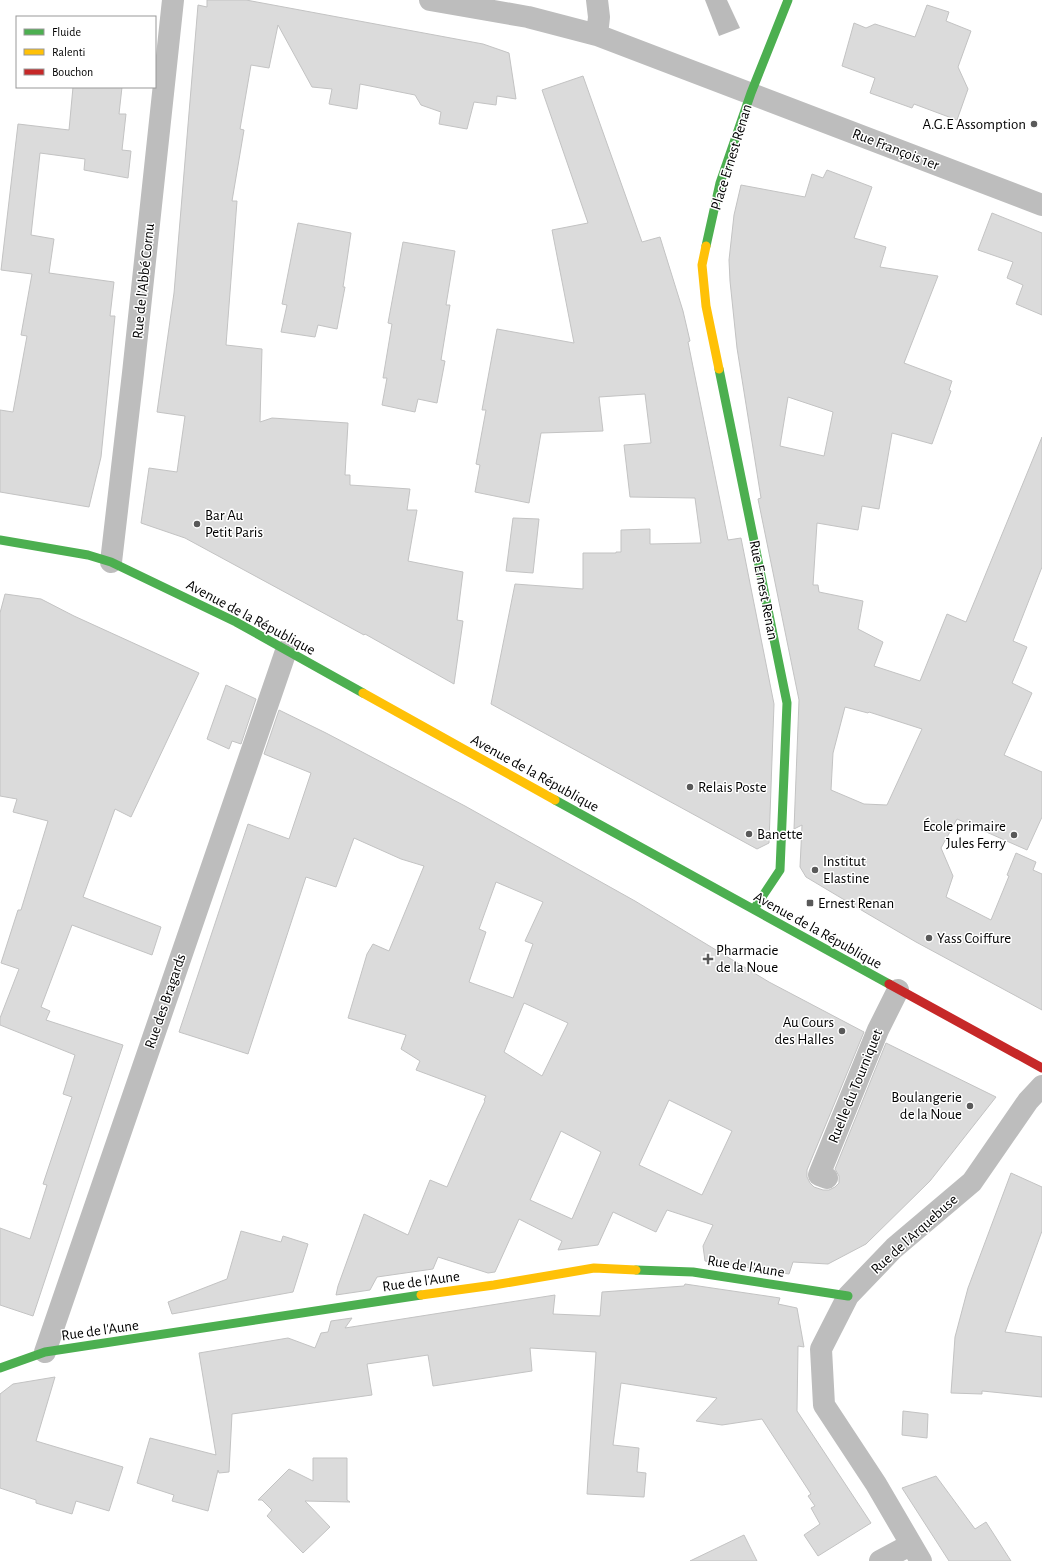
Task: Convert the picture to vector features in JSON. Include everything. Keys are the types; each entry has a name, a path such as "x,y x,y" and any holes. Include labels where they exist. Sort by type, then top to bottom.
{"street":[{"name":"Rue de l'Abbé Cornu","path":"111,562 134,366 172,0"},
{"path":"430,0 528,17 597,35 599,17 597,0"},
{"path":"751,93 788,0"},
{"name":"Place Ernest Renan","path":"597,35 751,93 720,184 702,265"},
{"name":"Rue François 1er","path":"751,93 1042,205"},
{"name":"Rue Ernest Renan","path":"702,265 706,306 787,703 780,870 754,909"},
{"name":"Avenue de la République","path":"0,540 88,555 111,562 236,622 898,990 1042,1068"},
{"name":"Rue des Bragards","path":"45,1352 286,651"},
{"name":"Ruelle du Tourniquet","path":"827,1178 819,1175 878,1030 898,990"},
{"name":"Rue de l'Arquebuse","path":"915,1553 876,1484 824,1405 821,1349 848,1296 894,1248 972,1182 1028,1101 1042,1086"},
{"name":"Rue de l'Aune","path":"0,1368 45,1352 391,1299 494,1285 594,1268 693,1272 848,1296"},
{"path":"880,1561 915,1553"}],"shaded area":[{"path":"705,0 727,0 740,28 719,36"}],"building":[{"path":"207,0 246,0 483,44 509,53 516,99 497,96 496,105 474,102 467,129 439,124 441,112 421,105 415,95 360,84 357,109 329,104 332,89 312,87 278,25 269,68 251,65 240,129 244,130 232,201 237,201 226,345 262,349 260,422 272,418 348,423 345,475 350,475 350,485 410,489 407,510 417,510 408,561 463,572 457,620 463,621 454,684 365,634 364,635 185,538 141,523 149,468 177,472 185,416 157,412 174,293 198,5 207,7"},
{"path":"927,5 949,12 946,21 971,31 958,67 968,89 957,120 914,104 912,108 870,93 875,78 842,66 854,23 866,28 875,24 915,37"},
{"path":"583,76 642,242 660,237 683,311 690,341 688,342 728,540 741,538 774,704 769,843 757,849 491,704 515,584 583,589 583,553 621,552 621,530 650,529 650,544 701,543 695,498 630,497 624,445 651,443 645,394 599,397 603,431 541,433 529,503 475,492 480,465 476,464 486,410 482,410 497,329 574,343 552,230 588,223 542,90"},
{"path":"73,88 122,88 119,114 126,114 122,150 131,151 128,178 84,170 85,159 40,153 31,235 54,239 49,273 114,282 110,316 115,316 101,457 89,507 0,492 0,410 13,412 27,336 21,335 32,274 1,270 18,124 69,130"},
{"path":"827,170 872,187 854,238 886,247 880,267 938,276 904,363 952,381 949,390 951,391 932,444 892,433 879,509 862,506 858,530 817,523 813,585 818,585 819,592 863,601 858,629 883,642 874,666 920,681 947,614 966,622 1042,437 1042,567 1013,641 1027,647 1012,683 1032,693 1004,755 1042,772 1042,817 1027,850 957,819 941,848 953,876 946,897 991,920 1009,876 1007,875 1016,853 1036,862 1033,870 1042,874 1042,1010 916,942 868,914 806,877 800,867 802,825 794,829 799,700 758,499 761,498 737,348 729,260 734,215 741,185 805,197 812,174 823,178","holes":["788,397 833,412 824,456 780,446","845,707 869,712 922,729 887,805 864,804 831,790 833,753"]},
{"path":"992,213 1042,233 1042,315 1016,304 1023,285 1007,278 1013,262 978,250"},
{"path":"298,223 351,233 343,287 345,287 337,329 318,325 315,337 281,332 287,305 282,304"},
{"path":"403,242 455,251 446,305 450,305 441,360 445,361 437,403 418,399 415,412 382,405 387,378 383,378 392,324 388,323"},
{"path":"513,518 539,519 533,573 506,571"},
{"path":"5,594 41,599 74,616 199,673 131,817 115,809 83,897 161,927 152,955 72,925 41,1007 50,1011 46,1020 123,1045 33,1316 0,1305 0,1228 30,1239 47,1185 43,1184 72,1097 63,1094 75,1055 0,1025 0,1018 19,969 1,963 18,910 21,910 48,821 13,812 17,799 0,796 0,613"},
{"path":"226,685 256,699 241,744 232,741 229,749 207,739"},
{"path":"279,710 465,806 635,901 769,982 864,1032 807,1170 807,1177 814,1187 829,1190 839,1183 839,1176 835,1169 886,1043 996,1097 930,1181 866,1244 828,1264 793,1262 789,1274 705,1261 703,1246 713,1225 667,1210 656,1232 613,1212 598,1245 558,1250 562,1241 519,1219 495,1272 488,1273 438,1257 433,1269 377,1277 370,1290 336,1295 364,1214 408,1235 430,1180 447,1187 486,1096 416,1070 420,1061 401,1049 406,1035 348,1018 367,954 373,944 389,951 424,866 401,859 354,838 336,887 306,877 248,1054 179,1032 248,824 289,839 311,773 264,754","holes":["496,882 543,902 525,941 533,944 513,998 469,982 486,932 479,929","524,1003 568,1023 542,1076 504,1052","669,1100 732,1131 702,1195 639,1165","561,1131 601,1152 572,1219 530,1200"]},
{"path":"1011,1173 1042,1187 1042,1231 1005,1332 1042,1337 1042,1397 982,1391 982,1394 951,1393 955,1337 968,1288"},
{"path":"241,1231 281,1242 283,1236 308,1244 293,1292 172,1314 168,1302 227,1279"},
{"path":"685,1284 780,1298 778,1304 797,1308 804,1347 798,1346 797,1411 871,1523 818,1556 804,1535 820,1524 811,1508 815,1506 808,1496 811,1494 762,1419 722,1425 696,1421 717,1398 621,1383 613,1445 639,1448 637,1472 646,1473 644,1497 587,1494 596,1352 530,1348 532,1371 433,1386 428,1355 367,1364 372,1395 232,1414 229,1472 219,1473 218,1470 208,1511 172,1501 174,1495 137,1483 150,1438 216,1455 199,1353 288,1338 315,1348 321,1333 328,1332 331,1321 352,1318 345,1328 555,1295 553,1314 600,1316 602,1292 684,1286"},
{"path":"55,1377 36,1441 123,1467 109,1511 76,1501 72,1514 36,1503 36,1500 0,1488 0,1394 13,1384"},
{"path":"903,1411 928,1414 927,1438 902,1435"},
{"path":"313,1458 347,1458 347,1500 350,1502 305,1501 330,1527 303,1553 267,1516 272,1510 262,1500 258,1500 289,1469 313,1481"},
{"path":"936,1476 975,1529 986,1522 1011,1561 949,1561 902,1488"},
{"path":"744,1535 757,1561 690,1561"}],"traffic: fast":[{"path":"706,246 720,183 751,93 788,0"},
{"path":"719,369 787,703 780,870 754,909"},
{"path":"0,540 88,555 111,562 236,622 363,693"},
{"path":"555,800 889,984"},
{"path":"636,1270 693,1272 848,1296"},
{"path":"0,1368 45,1352 421,1295"}],"traffic: slow":[{"path":"706,246 702,265 706,306 719,369"},
{"path":"363,693 555,800"},
{"path":"421,1295 494,1285 594,1268 636,1270"}],"traffic: jam":[{"path":"889,984 1042,1068"}],"place":[{"name":"A.G.E Assomption","path":"1034,124"},
{"name":"Bar Au Petit Paris","path":"197,524"},
{"name":"Relais Poste","path":"690,787"},
{"name":"Banette","path":"749,834"},
{"name":"École primaire Jules Ferry","path":"1014,835"},
{"name":"Institut Elastine","path":"815,870"},
{"name":"Ernest Renan","path":"810,903"},
{"name":"Yass Coiffure","path":"929,938"},
{"name":"Pharmacie de la Noue","path":"708,959"},
{"name":"Au Cours des Halles","path":"842,1031"},
{"name":"Boulangerie de la Noue","path":"970,1106"}]}
